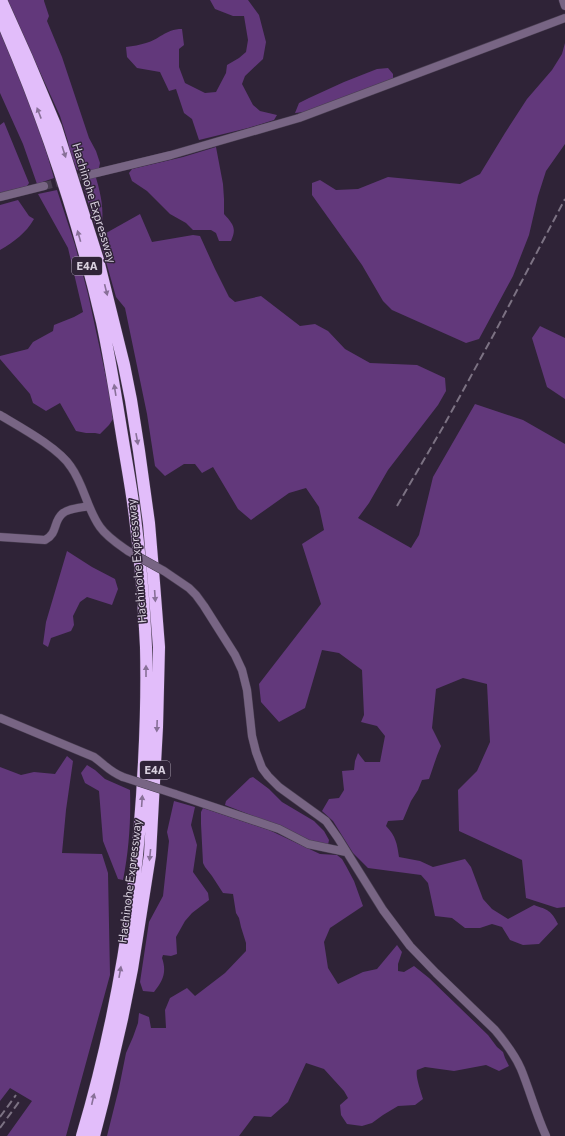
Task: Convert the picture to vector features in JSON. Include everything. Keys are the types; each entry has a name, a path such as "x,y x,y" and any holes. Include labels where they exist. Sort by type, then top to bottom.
{"highway":[{"name":"Hachinohe Expressway","path":"1,0 56,127 98,260 120,350 140,451 149,524 154,583 159,655 157,727 150,855 130,984 94,1136"},
{"name":"Hachinohe Expressway","path":"0,16 46,129 70,203 102,323 114,387 136,526 142,583 146,649 146,726 138,853 132,906 112,1017 91,1106 82,1136"}],"street":[{"path":"563,0 565,6"},
{"path":"84,176 171,155 298,118 565,18"},
{"path":"0,197 44,186"},
{"path":"0,415 39,439 61,455 71,466 100,528 109,538 128,551 164,571 189,588 196,595 242,670 247,690 252,736 262,768 279,787 326,821 383,910 410,946 436,974 496,1030 504,1040 521,1069 546,1136"},
{"path":"0,537 45,540 53,533 62,514 89,506"},
{"path":"0,718 94,757 114,774 279,829 308,844 346,852"}],"shaded area":[{"path":"7,0 44,0 49,16 47,21 62,57 89,138 100,163 99,168 94,171 102,203 102,222 99,225 95,225 84,189 83,181 85,178 83,172 77,170 69,149 60,116"},
{"path":"210,0 248,0 259,15 266,42 263,59 245,76 242,84 253,105 260,111 277,115 274,120 199,140 192,119 184,113 176,89 169,91 160,72 137,68 127,57 126,47 151,42 171,31 182,29 184,45 179,49 179,67 185,83 205,93 216,92 226,73 227,65 246,52 248,40 244,16 233,16 215,9"},
{"path":"0,28 36,121 54,178 37,184 23,144 0,93"},
{"path":"565,43 565,144 546,171 538,196 529,235 513,276 479,339 466,343 392,310 383,301 362,265 312,195 312,183 320,180 336,190 358,189 388,177 460,184 480,174 527,99 552,70 562,54"},
{"path":"388,68 393,74 393,79 304,112 295,113 299,103 309,98 377,69"},
{"path":"4,122 29,183 27,186 0,193 0,125"},
{"path":"216,147 223,184 224,214 234,229 231,241 219,241 216,233 211,230 193,230 186,223 170,214 147,191 132,181 129,173 132,169 183,157"},
{"path":"57,190 75,245 88,294 109,391 113,419 100,434 76,431 60,403 46,411 33,403 30,394 0,359 0,356 28,349 33,342 53,331 54,325 83,312 68,248 38,194"},
{"path":"18,200 29,216 34,219 19,237 0,250 0,205"},
{"path":"140,214 152,242 193,235 200,236 229,297 235,302 261,296 300,326 315,324 328,331 345,349 370,363 417,365 445,378 446,391 438,405 388,470 369,503 358,518 411,548 419,535 433,477 475,404 523,420 565,444 565,907 557,908 526,898 522,860 459,831 458,790 477,771 490,742 487,684 463,678 436,689 432,728 441,746 429,779 422,780 403,820 388,821 386,826 396,840 399,857 420,861 433,867 465,859 471,867 483,899 492,909 508,919 534,905 549,911 558,924 539,944 523,945 510,940 502,927 492,924 480,928 465,928 452,918 435,916 428,883 421,875 368,868 353,853 333,821 322,811 329,799 339,798 344,790 342,771 354,770 358,753 365,762 380,762 385,736 377,726 361,722 364,715 362,670 339,653 322,650 305,708 279,722 261,702 259,684 321,604 302,544 324,530 319,507 306,488 289,493 251,520 238,509 213,467 202,473 195,464 184,464 165,476 155,466 147,414 125,308 116,297 99,237"},
{"path":"540,326 565,338 565,399 547,387 532,338"},
{"path":"67,551 92,567 115,579 118,589 112,605 87,597 80,602 73,616 74,625 71,631 51,638 48,647 43,644 46,622"},
{"path":"67,756 73,761 62,853 102,854 108,873 110,975 66,1136 7,1136 32,1101 10,1088 0,1101 0,767 21,775 34,772 55,774"},
{"path":"87,765 105,779 130,790 129,835 123,880 118,879 103,841 99,791 85,783 81,773"},
{"path":"253,777 269,789 282,802 314,821 324,831 329,840 328,845 310,842 225,805 226,801 250,778"},
{"path":"174,801 195,807 191,825 197,845 193,872 208,893 209,900 192,913 185,921 176,937 177,954 171,956 163,955 164,972 162,980 157,988 154,992 143,991 140,982 149,922 163,896 169,841 167,832"},
{"path":"203,808 269,830 320,854 337,855 342,859 354,881 363,906 330,928 324,942 328,968 338,984 363,972 377,969 397,945 402,952 398,964 398,971 404,972 414,966 429,978 488,1035 503,1052 509,1066 499,1071 486,1065 454,1071 425,1067 417,1070 417,1080 423,1099 415,1105 398,1106 372,1123 362,1126 347,1124 341,1115 340,1105 348,1098 344,1091 324,1069 306,1063 288,1102 271,1117 254,1116 239,1136 107,1136 126,1053 138,1023 139,1013 149,1017 151,1028 166,1028 165,1010 170,998 187,988 195,996 225,973 246,951 246,943 239,918 236,913 233,894 223,893 203,863 201,812"}],"tunnel":[{"path":"44,186 84,176"}],"railway":[{"path":"397,506 443,427 494,334 565,199"},
{"path":"0,1117 16,1095"},
{"path":"0,1128 21,1099"}]}
